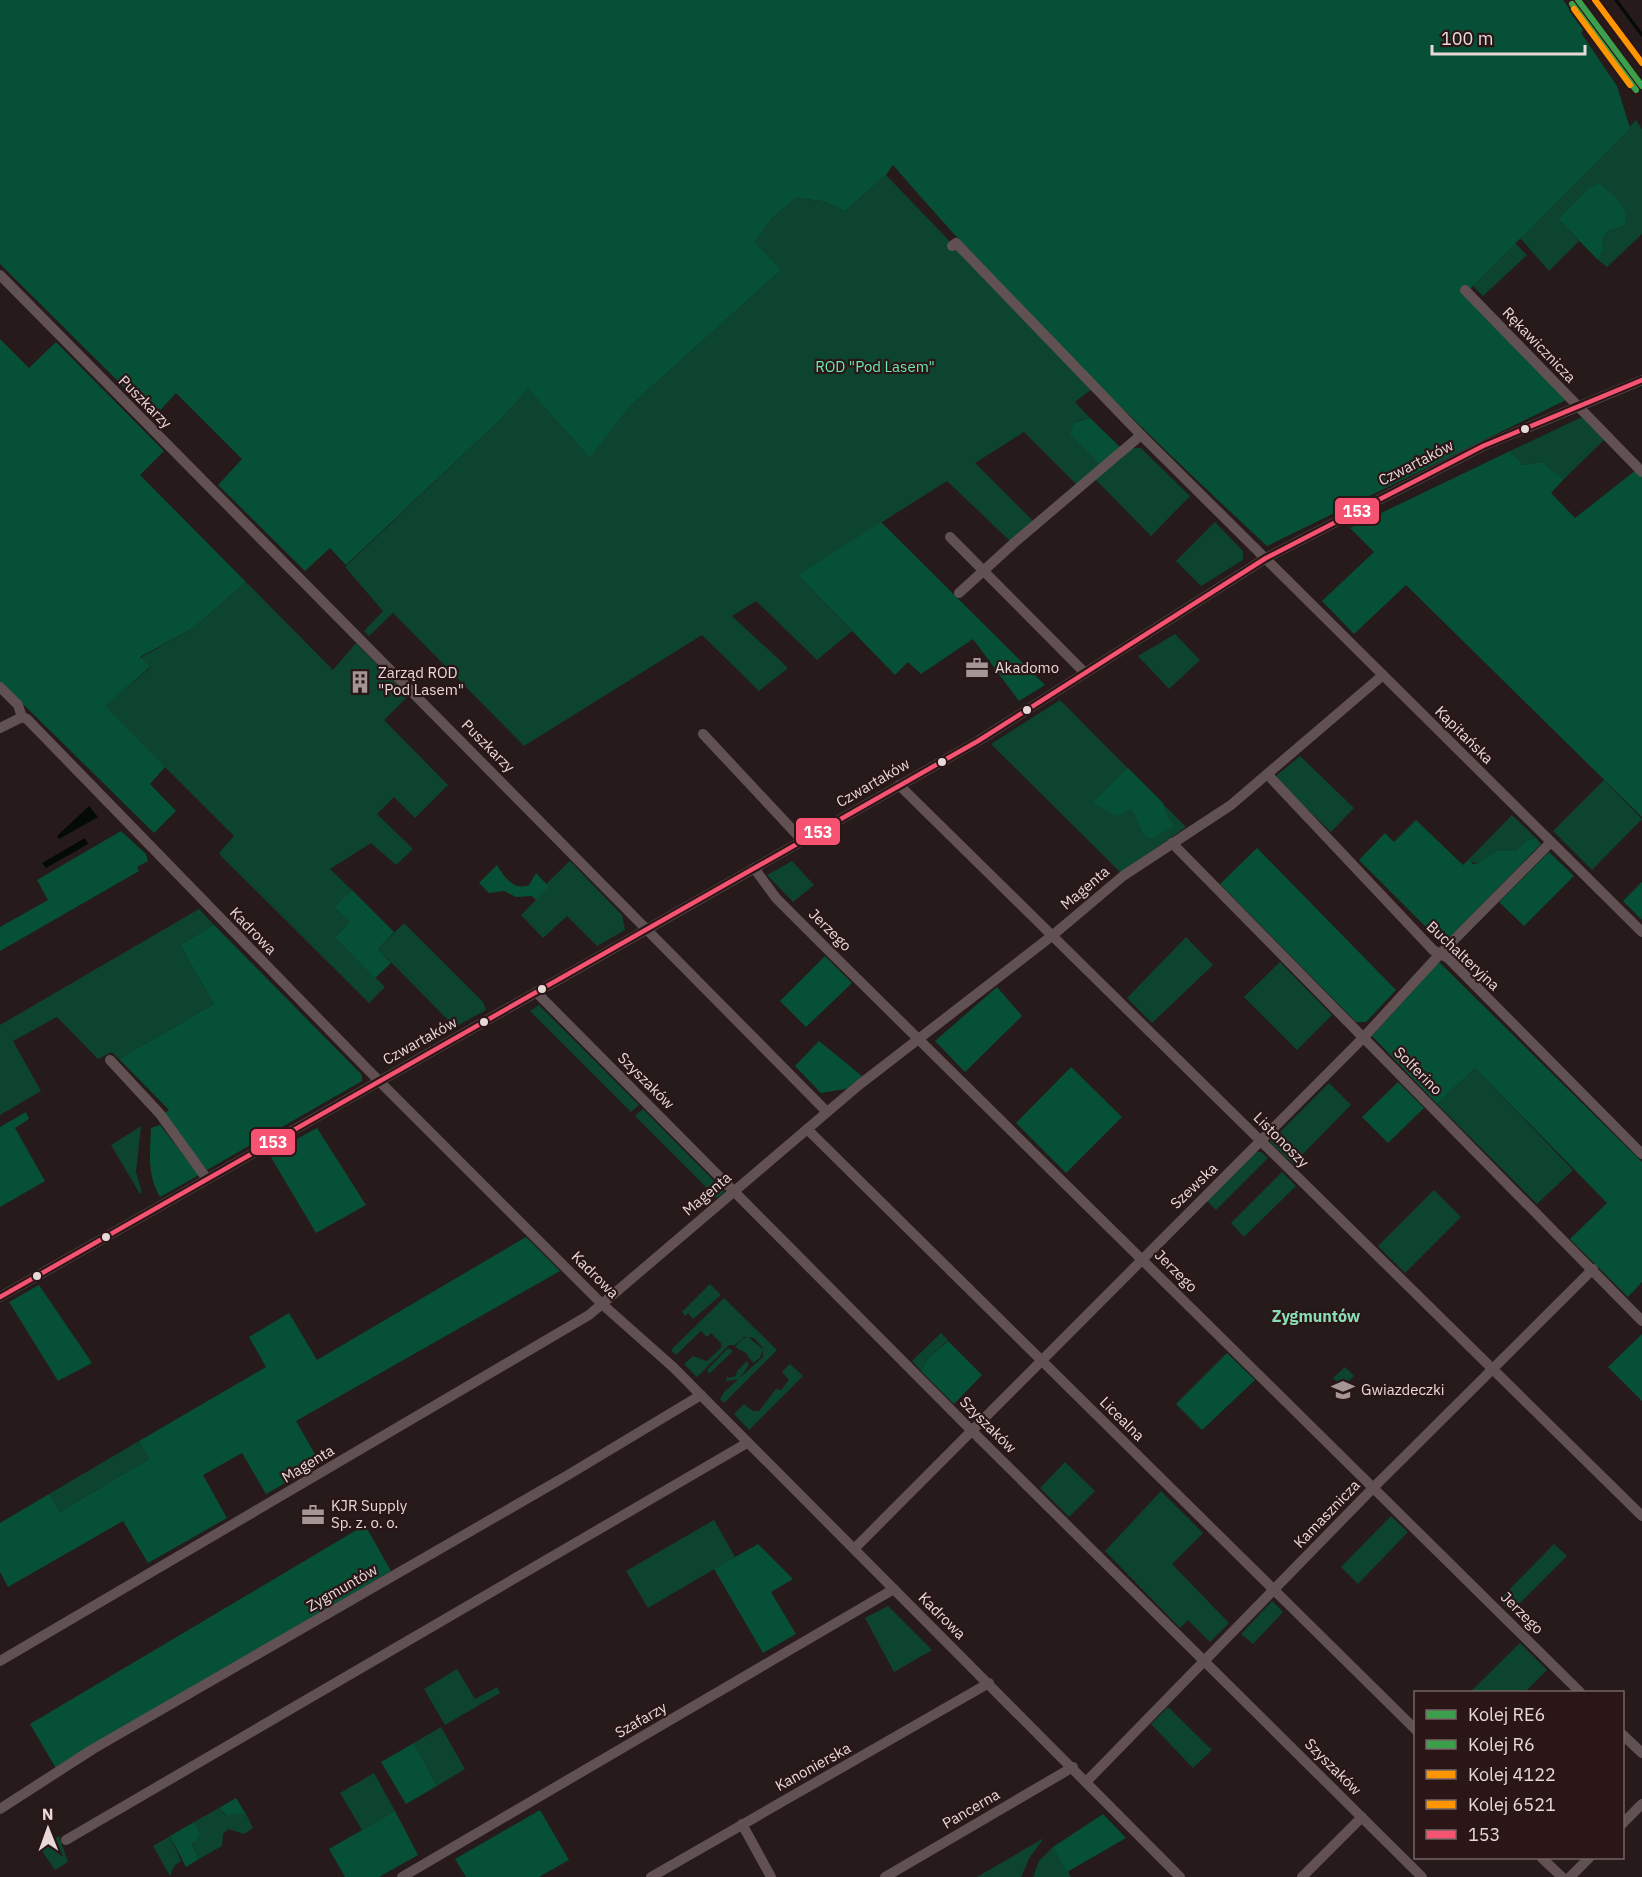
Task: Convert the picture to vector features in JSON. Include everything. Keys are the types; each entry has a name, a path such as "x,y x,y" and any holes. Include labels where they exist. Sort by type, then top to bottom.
{"street":[{"name":"Kapitańska","path":"952,246 956,243 1065,359 1642,932"},
{"name":"Puszkarzy","path":"0,275 827,1112"},
{"name":"Rękawicznicza","path":"1465,290 1642,472"},
{"name":"Czwartaków","path":"0,1297 978,741 1266,558 1426,474 1576,406 1642,380"},
{"path":"960,593 983,570 1141,435"},
{"path":"950,537 1084,672"},
{"name":"Magenta","path":"0,1661 579,1321 602,1304 827,1112 1053,935 1124,876 1231,805 1383,675"},
{"name":"Kadrowa","path":"0,687 18,705 22,717 27,718 379,1081 602,1304 701,1395 1180,1877"},
{"path":"0,728 22,717"},
{"path":"703,734 803,841"},
{"name":"Buchalteryjna","path":"1268,775 1389,905 1440,954 1448,958 1642,1154"},
{"name":"Listonoszy","path":"899,786 1642,1516"},
{"name":"Szewska","path":"854,1549 1364,1038 1440,954 1551,842"},
{"name":"Solferino","path":"1172,843 1642,1321"},
{"name":"Jerzego","path":"754,868 776,898 1579,1691"},
{"name":"Szyszaków","path":"536,992 971,1430 1422,1877"},
{"path":"110,1060 160,1114 207,1179"},
{"name":"Licealna","path":"807,1129 1414,1728"},
{"name":"Kamasznicza","path":"1086,1782 1374,1487 1593,1269"},
{"name":"Zygmuntów","path":"0,1809 93,1749 568,1475 701,1395"},
{"path":"66,1840 747,1443"},
{"name":"Szafarzy","path":"402,1877 894,1589"},
{"name":"Kanonierska","path":"651,1877 989,1683"},
{"path":"1624,1735 1642,1753"},
{"name":"Pancerna","path":"885,1877 1073,1767"},
{"path":"1624,1823 1642,1804"},
{"path":"1302,1877 1362,1817"},
{"path":"742,1824 771,1877"},
{"path":"1544,1859 1562,1877"},
{"path":"1570,1877 1587,1859"}],"green space":[{"path":"0,0 1563,0 1584,28 1581,33 1617,86 1630,128 1464,295 1566,400 1267,546 1075,361 982,264 893,165 886,175 845,211 822,201 796,198 772,218 754,242 781,270 630,406 590,457 528,389 501,419 346,565 330,548 305,571 218,485 242,459 176,393 154,417 0,264"},
{"path":"1636,120 1642,129 1642,234 1607,267 1598,260 1604,248 1602,239 1608,231 1624,226 1588,189 1558,219 1579,241 1549,271 1520,238"},
{"name":"ROD \"Pod Lasem\"","path":"886,175 1092,389 1075,402 1090,418 1079,421 1070,435 1100,465 1077,485 1024,432 975,463 1034,522 1011,542 947,481 798,575 852,631 817,660 756,601 732,616 788,668 759,691 702,635 524,746 393,613 369,636 364,631 383,611 345,567 501,419 528,389 590,456 630,406 781,270 753,242 772,218 796,198 822,201 845,211"},
{"path":"1599,183 1623,207 1626,219 1624,226 1608,231 1602,239 1604,248 1598,260 1558,219 1588,189"},
{"path":"1515,243 1527,255 1483,296 1473,286"},
{"path":"0,339 29,368 56,342 164,451 140,475 246,582 193,628 140,657 150,667 105,706 165,767 150,784 176,811 154,833 24,705 0,685"},
{"path":"1582,417 1604,440 1564,479 1542,462 1523,465 1510,451"},
{"path":"1090,418 1121,448 1100,465 1070,435 1074,423"},
{"path":"1131,448 1141,448 1190,496 1151,536 1095,479"},
{"path":"1510,451 1523,465 1542,462 1564,479 1551,493 1575,518 1636,470 1642,477 1642,817 1406,585 1354,634 1322,601 1374,552 1350,528"},
{"path":"881,522 1045,685 1019,701 973,639 921,674 908,662 895,675 798,575"},
{"path":"1215,522 1243,551 1243,560 1201,586 1176,561"},
{"path":"246,582 333,670 356,643 408,696 384,720 448,785 415,818 394,797 377,814 413,849 396,865 371,843 330,869 352,890 334,907 350,922 335,937 385,987 369,1003 221,856 219,853 234,836 104,706 150,668 140,658 193,628"},
{"path":"1175,634 1200,660 1169,689 1138,656"},
{"path":"1060,700 1186,827 1121,873 991,744"},
{"path":"1300,756 1354,808 1331,832 1276,779 1277,775"},
{"path":"1128,768 1163,803 1167,816 1174,826 1150,839 1144,835 1132,809 1117,816 1093,803"},
{"path":"1604,780 1642,819 1592,870 1553,831"},
{"path":"1512,815 1536,838 1526,841 1516,851 1496,851 1479,863 1470,862 1468,860"},
{"path":"1416,820 1463,865 1468,860 1473,864 1479,863 1496,851 1516,851 1526,841 1536,838 1541,844 1443,944 1359,860 1385,833 1394,842"},
{"path":"121,831 146,854 148,861 137,867 139,871 0,951 0,927 48,900 37,880"},
{"path":"1257,848 1396,990 1366,1022 1356,1022 1220,884"},
{"path":"1549,852 1574,876 1524,926 1499,902"},
{"path":"570,861 622,915 625,930 597,946 567,916 543,938 521,915 549,887 546,884"},
{"path":"792,861 814,885 793,902 767,875"},
{"path":"497,865 506,878 514,884 529,885 536,873 549,887 536,900 532,896 516,897 504,891 489,893 479,883"},
{"path":"1642,882 1642,920 1623,901"},
{"path":"352,890 394,932 378,949 391,963 375,978 335,937 350,922 334,907"},
{"path":"199,909 214,925 180,945 214,1004 119,1059 112,1052 98,1059 57,1017 13,1041 41,1091 0,1115 0,1025"},
{"path":"404,923 483,1002 486,1010 455,1027 378,949"},
{"path":"214,925 362,1075 362,1081 207,1170 163,1114 169,1110 119,1059 214,1004 180,945"},
{"path":"1186,937 1213,965 1152,1023 1127,998"},
{"path":"825,956 852,983 806,1027 780,1001"},
{"path":"1280,962 1332,1015 1297,1050 1244,997"},
{"path":"1439,962 1642,1162 1642,1282 1628,1297 1570,1239 1607,1203 1475,1068 1437,1104 1372,1036"},
{"path":"997,987 1022,1016 965,1072 935,1041"},
{"path":"539,1005 639,1105 631,1112 530,1011"},
{"path":"819,1041 862,1076 846,1089 821,1093 795,1066"},
{"path":"1071,1067 1122,1117 1066,1173 1016,1123"},
{"path":"1475,1068 1573,1170 1537,1204 1437,1104"},
{"path":"1398,1082 1424,1108 1388,1143 1362,1117"},
{"path":"1329,1083 1351,1105 1293,1164 1270,1142"},
{"path":"643,1109 725,1192 717,1198 635,1116"},
{"path":"26,1112 29,1119 15,1128 45,1181 0,1207 0,1127"},
{"path":"160,1125 199,1175 160,1197 151,1172 150,1155 151,1128"},
{"path":"141,1126 136,1172 142,1192 140,1194 111,1145"},
{"path":"317,1128 366,1205 316,1233 269,1154"},
{"path":"1256,1152 1261,1152 1268,1158 1216,1210 1207,1201"},
{"path":"1282,1172 1296,1186 1244,1237 1231,1223"},
{"path":"1434,1190 1461,1217 1405,1273 1378,1246"},
{"path":"526,1237 560,1271 296,1421 320,1463 266,1494 242,1453 203,1475 227,1518 148,1563 123,1521 8,1587 0,1572 0,1523 49,1494 60,1512 149,1459 139,1441 266,1367 249,1337 289,1313 317,1360"},
{"path":"710,1284 721,1295 693,1319 688,1313 685,1316 682,1312"},
{"path":"39,1285 92,1363 58,1381 9,1302"},
{"path":"724,1298 777,1350 724,1403 720,1399 724,1392 763,1357 763,1348 754,1338 744,1337 735,1345 729,1345 697,1377 684,1364 693,1356 707,1361 721,1348 721,1343 711,1333 707,1337 701,1331 676,1355 671,1350"},
{"path":"941,1333 948,1340 928,1358 921,1371 912,1361"},
{"path":"1642,1334 1642,1401 1608,1367"},
{"path":"748,1337 763,1349 760,1358 753,1363 746,1353 735,1347 742,1339"},
{"path":"948,1341 982,1375 954,1404 921,1371 928,1358"},
{"path":"728,1348 733,1351 709,1374 707,1370"},
{"path":"1227,1353 1255,1380 1202,1430 1176,1404"},
{"path":"747,1361 749,1365 739,1379 726,1381 727,1376 729,1378 736,1376 737,1371"},
{"path":"790,1364 803,1376 749,1430 734,1414 744,1404 753,1411 759,1411 776,1389 781,1390 789,1380 782,1372"},
{"path":"1345,1367 1354,1376 1343,1387 1333,1378"},
{"path":"139,1441 149,1459 60,1512 49,1494"},
{"path":"1065,1462 1095,1491 1069,1517 1040,1488"},
{"path":"1161,1491 1203,1533 1172,1564 1229,1623 1210,1642 1188,1620 1180,1628 1105,1551"},
{"path":"1391,1516 1408,1532 1358,1584 1341,1567"},
{"path":"714,1520 735,1557 648,1608 626,1571"},
{"path":"365,1525 391,1571 72,1757 57,1770 30,1724"},
{"path":"758,1544 793,1579 771,1592 796,1634 763,1653 714,1569"},
{"path":"1554,1544 1567,1556 1511,1612 1499,1600"},
{"path":"1272,1601 1283,1612 1253,1644 1241,1634"},
{"path":"888,1606 932,1650 894,1672 865,1618"},
{"path":"1520,1643 1547,1670 1526,1691 1471,1691"},
{"path":"457,1669 475,1699 497,1687 500,1693 445,1725 424,1689"},
{"path":"1168,1707 1212,1750 1193,1768 1151,1724"},
{"path":"441,1727 465,1769 437,1786 414,1743"},
{"path":"414,1743 437,1786 406,1804 381,1762"},
{"path":"374,1773 395,1811 362,1830 340,1793"},
{"path":"236,1798 246,1814 226,1815 219,1808"},
{"path":"219,1808 225,1815 246,1814 253,1828 244,1834 228,1829 223,1834 222,1846 199,1859 192,1843 201,1834 194,1822"},
{"path":"540,1810 569,1860 539,1877 466,1877 455,1859"},
{"path":"395,1811 418,1855 379,1877 345,1877 329,1849"},
{"path":"1103,1814 1126,1838 1067,1872 1053,1847"},
{"path":"194,1822 201,1834 192,1844 199,1859 186,1867 170,1836"},
{"path":"59,1836 68,1862 55,1870 40,1848"},
{"path":"170,1836 181,1861 174,1866 170,1876 153,1846"},
{"path":"1044,1838 1030,1857 1021,1877 977,1877"},
{"path":"1053,1847 1071,1877 1033,1877 1039,1861"}],"shaded area":[{"path":"89,806 98,817 59,839 57,836"},
{"path":"85,838 88,844 46,868 42,863"}],"waterway":[{"path":"1616,0 1642,35"}],"rail line":[{"name":"RE6","path":"1578,0 1642,86"},
{"name":"4122","path":"1595,0 1642,63"},
{"name":"R6","path":"1572,4 1636,90"},
{"name":"6521","path":"1574,9 1630,85"}],"transit line":[{"name":"153","path":"0,1297 978,741 1266,558 1483,446 1642,380"}],"place":[{"name":"Akadomo","path":"977,668"},
{"name":"Zarząd ROD \"Pod Lasem\"","path":"360,682"},
{"name":"Gwiazdeczki","path":"1343,1390"},
{"name":"KJR Supply Sp. z. o. o.","path":"313,1515"}],"district":[{"name":"Zygmuntów","path":"1316,1316"}]}
